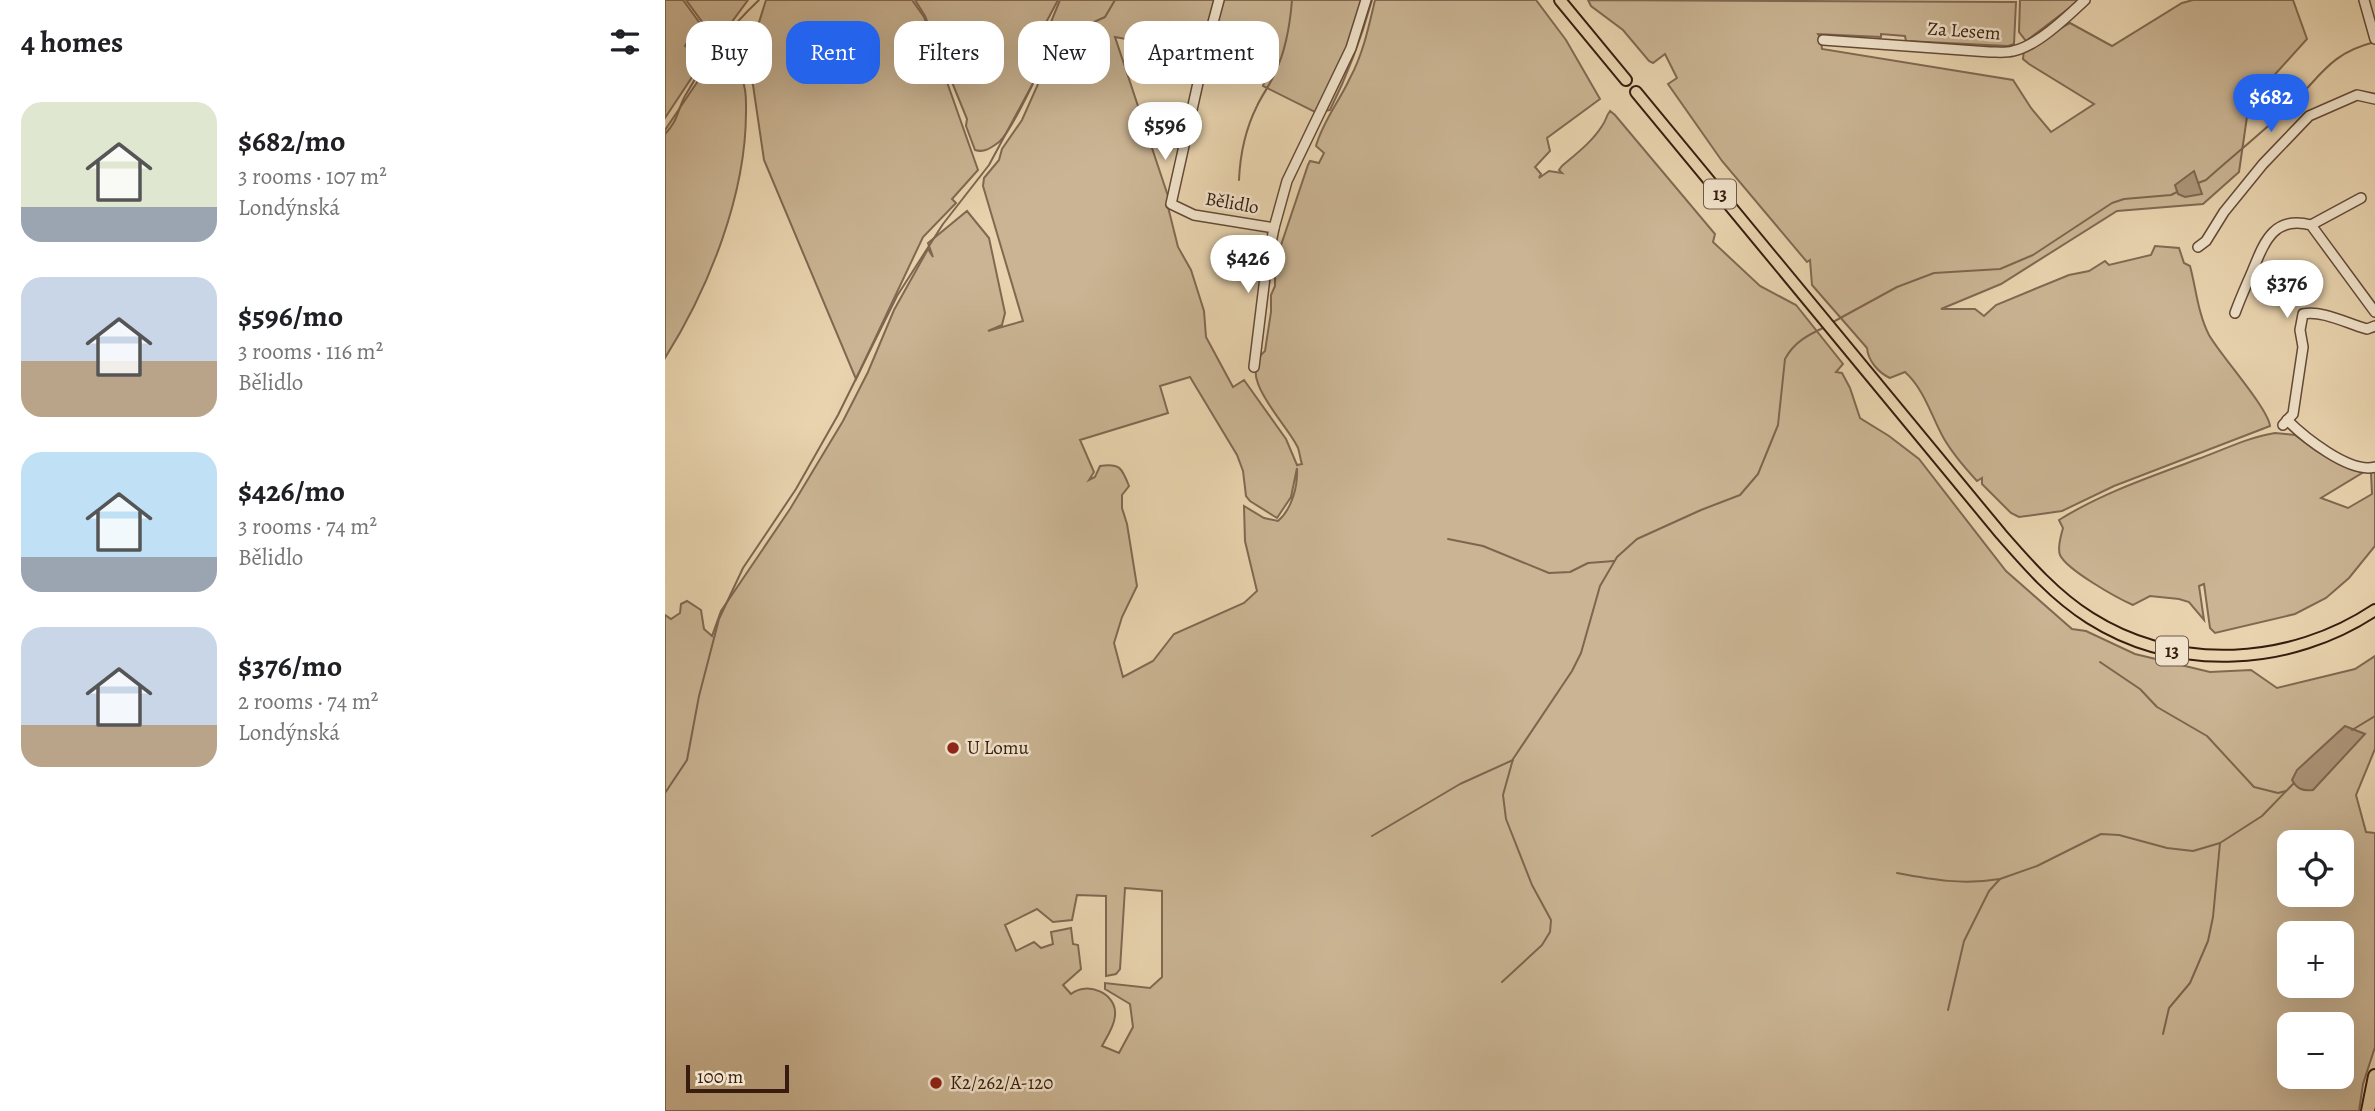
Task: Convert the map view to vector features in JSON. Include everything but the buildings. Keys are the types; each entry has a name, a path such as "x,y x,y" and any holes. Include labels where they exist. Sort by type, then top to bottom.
{"highway":[{"path":"2368,1111 2375,1076"}],"main road":[{"path":"1560,0 1626,80"},
{"name":"13","path":"1636,92 1893,406 2035,574 2061,598 2091,619 2125,636 2179,653 2220,656 2283,651 2332,635 2375,610"}],"street":[{"name":"Bělidlo","path":"1219,0 1203,56 1171,204 1194,215 1274,228 1254,367"},
{"path":"1274,228 1287,181 1351,48 1366,0"},
{"name":"Za Lesem","path":"1823,40 1990,52 2013,51 2027,46 2067,17 2085,0"},
{"path":"2364,0 2375,38"},
{"path":"2198,247 2206,241 2224,212 2263,164 2309,116 2357,94 2375,99"},
{"path":"2235,313 2266,239 2280,227 2292,222 2311,225 2361,198"},
{"path":"2311,225 2375,312"},
{"path":"2375,326 2367,329 2310,312 2303,314 2300,330 2303,347 2301,369 2293,414 2285,423 2349,464 2361,469 2375,467"}],"shaded area":[{"path":"665,0 683,0 698,21 686,21 687,84 665,118"},
{"path":"686,0 748,0 732,21 702,21"},
{"path":"766,0 912,0 925,21 894,21 894,84 948,84 978,170 952,199 956,203 923,237 856,379 764,160 753,84 772,84 772,21 759,21"},
{"path":"915,0 1058,0 1047,21 1018,21 1018,84 1032,84 1004,136 990,148 975,150 966,126 967,119 953,84 1004,84 1004,21 927,21"},
{"path":"1060,0 1215,0 1209,21 1124,21 1124,39 1115,37 1124,64 1124,84 1131,84 1169,199 1168,207 1178,247 1191,270 1204,311 1206,337 1233,387 1244,380 1286,439 1297,465 1302,464 1298,448 1259,386 1257,361 1265,351 1271,295 1275,286 1275,263 1308,165 1310,161 1319,163 1324,153 1316,146 1319,137 1359,59 1375,0 1536,0 1566,40 1600,99 1547,138 1550,151 1535,167 1541,174 1539,178 1549,171 1562,173 1559,170 1562,166 1593,137 1610,111 1615,115 1715,234 1713,242 1760,286 1796,305 1843,364 1836,372 1842,373 1850,388 1860,418 1919,459 2006,571 2072,629 2086,631 2135,654 2210,672 2251,670 2277,688 2355,669 2375,656 2375,749 2356,795 2366,832 2375,833 2375,1047 2363,1084 2359,1111 665,1111 665,615 671,619 680,613 681,604 687,601 701,610 704,629 712,636 721,611 790,509 843,421 868,372 894,310 928,249 933,257 928,243 967,211 989,238 1005,313 1002,325 988,331 1023,321 983,186 984,178 999,160 1002,149 1022,120 1038,84 1110,84 1110,21 1051,21","holes":["1190,377 1237,455 1243,471 1246,496 1250,501 1277,518 1291,497 1297,468 1293,497 1278,521 1264,518 1244,506 1245,541 1257,591 1244,603 1174,634 1153,661 1123,677 1114,643 1122,617 1137,586 1122,508 1122,495 1129,486 1122,471 1112,465 1100,466 1095,477 1089,480 1094,472 1080,440 1168,413 1160,386","1125,888 1162,891 1162,977 1150,988 1105,983 1105,989 1130,1004 1133,1027 1119,1053 1102,1046 1115,1019 1111,1001 1100,991 1085,989 1071,994 1063,985 1081,969 1078,945 1073,944 1071,928 1051,932 1053,944 1041,948 1034,942 1016,951 1005,925 1037,909 1053,922 1072,920 1077,895 1106,896 1106,976 1116,974 1120,969"]},
{"path":"1224,0 1372,0 1354,56 1330,110 1317,113 1263,86 1279,84 1279,21 1217,21"},
{"path":"1588,0 2016,2 2014,44 2008,46 1906,41 1905,36 1881,34 1881,37 1818,34 1822,49 2013,80 2051,132 2094,104 2029,64 2023,59 2024,49 2070,23 2112,46 2182,3 2193,0 2293,0 2307,39 2249,103 2239,172 2203,204 2117,211 2001,284 1941,309 1975,309 1984,316 1996,305 2069,275 2089,271 2105,261 2109,265 2151,255 2155,246 2179,248 2184,263 2190,266 2209,335 2253,395 2270,426 2114,486 2062,511 2019,517 2011,513 1982,484 1982,478 1977,481 1955,455 1912,379 1905,372 1890,378 1878,370 1869,357 1867,348 1812,285 1810,260 1807,262 1722,161 1668,84 1677,78 1665,54 1653,63 1649,61 1623,30 1591,6"},
{"path":"2020,0 2080,0 2026,41 2019,32"},
{"path":"696,84 744,84 746,104 744,144 732,208 710,271 665,358 665,130"},
{"path":"2194,171 2202,194 2185,197 2178,194 2175,185"},
{"path":"2275,433 2295,435 2313,448 2362,473 2321,498 2348,508 2372,494 2371,473 2375,471 2375,546 2349,578 2326,598 2295,614 2215,633 2210,628 2204,584 2199,586 2204,620 2189,602 2179,599 2150,596 2133,605 2082,576 2060,555 2063,528 2059,520 2075,510 2144,479"},
{"path":"2345,726 2365,734 2313,790 2298,787 2292,780 2297,770"}],"waterway":[{"path":"665,134 710,57 738,21 759,0"},
{"path":"665,793 687,760 699,696 719,619 743,568 796,489 838,415 897,296 943,224 989,165 1051,50 1105,17 1115,0"},
{"path":"1239,180 1242,152 1250,123 1285,47 1292,0"},
{"path":"2198,183 2206,180 2270,124 2337,59 2347,52 2375,42"},
{"path":"1833,322 1897,287 1934,273 2000,269 2033,255 2112,203 2177,192"},
{"path":"1502,982 1542,945 1550,932 1551,920 1532,885 1506,819 1503,795 1513,759 1572,671 1581,653 1600,586 1617,557 1637,539 1740,495 1758,474 1778,425 1785,359 1797,344 1825,327"},
{"path":"1448,539 1483,546 1549,573 1570,572 1588,563 1614,561"},
{"path":"2100,662 2140,689 2157,707 2207,736 2254,787 2278,793 2286,791"},
{"path":"2352,730 2375,716"},
{"path":"1372,836 1460,784 1513,760"},
{"path":"1948,1010 1964,941 1989,891 2000,879 2037,866 2101,834 2119,835 2167,848 2193,851 2220,843 2262,816 2294,783"},
{"path":"2163,1034 2169,1008 2190,983 2208,941 2220,843"},
{"path":"1897,873 1949,881 2000,879"}],"place":[{"name":"U Lomu","path":"953,748"},
{"name":"K2/262/A-120","path":"936,1083"}]}
